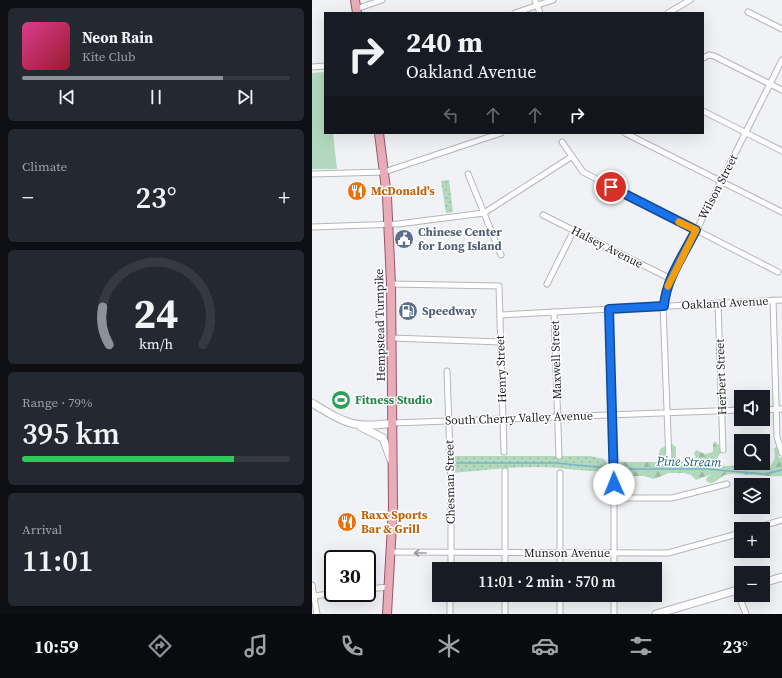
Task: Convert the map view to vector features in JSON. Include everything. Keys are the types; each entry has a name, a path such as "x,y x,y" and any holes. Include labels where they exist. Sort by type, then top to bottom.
{"main road":[{"path":"355,0 357,11"},
{"name":"Hempstead Turnpike","path":"379,134 389,224 392,338 393,507 387,614"}],"street":[{"path":"357,11 382,0"},
{"path":"517,12 536,3 553,0"},
{"path":"670,12 690,0"},
{"path":"748,12 782,29"},
{"path":"704,57 709,54 782,90"},
{"name":"Wilson Street","path":"669,461 664,306 666,292 671,279 782,60"},
{"path":"312,67 324,66"},
{"path":"704,112 782,151"},
{"path":"312,174 384,172 498,134"},
{"path":"627,134 782,212"},
{"path":"562,142 571,157 583,172 778,272"},
{"path":"312,226 389,224 484,213 571,157"},
{"path":"468,174 501,255"},
{"name":"Halsey Avenue","path":"544,215 671,279"},
{"path":"547,284 574,230"},
{"name":"Henry Street","path":"391,284 499,286 504,452"},
{"path":"773,300 779,409 777,436 782,453"},
{"name":"Oakland Avenue","path":"500,315 782,300"},
{"name":"Herbert Street","path":"718,303 723,450"},
{"path":"609,309 614,498 614,562"},
{"name":"Maxwell Street","path":"554,312 559,456"},
{"path":"392,338 501,342"},
{"name":"Chesman Street","path":"447,371 450,562"},
{"path":"312,403 340,420 359,426 383,438 392,462"},
{"name":"South Cherry Valley Avenue","path":"393,423 734,410"},
{"path":"359,426 393,423"},
{"path":"505,471 505,562"},
{"path":"560,473 560,562"},
{"path":"614,498 672,498 727,484"},
{"path":"770,524 782,520"},
{"name":"Munson Avenue","path":"390,552 674,552 734,535"},
{"path":"770,581 782,577"},
{"path":"312,585 317,614"},
{"path":"376,588 389,587"},
{"path":"656,614 734,591"},
{"path":"314,596 324,595"},
{"path":"450,602 450,614"},
{"path":"505,602 505,614"},
{"path":"560,602 560,614"},
{"path":"614,602 614,614"},
{"path":"742,602 746,614"}],"green space":[{"path":"324,72 324,134 333,134 337,169 312,169 312,73"},
{"path":"449,180 453,212 446,213 441,181"},
{"path":"715,441 719,445 721,452 716,460 724,466 734,466 734,470 770,470 770,465 775,458 774,448 778,447 779,458 782,457 782,476 727,474 711,483 707,482 706,478 712,474 696,480 691,475 685,473 669,473 654,479 644,476 619,476 617,474 617,465 620,462 658,462 660,449 671,443 676,447 676,459 685,462 696,457 694,454 696,450 705,454 713,452 713,444"},
{"path":"451,456 590,456 604,459 611,471 532,467 451,473"}],"waterway":[{"name":"Pine Stream","path":"457,463 556,463 608,468"},
{"name":"Pine Stream","path":"620,469 707,469 765,474 782,470"}],"slow traffic":[{"path":"668,286 696,230 679,222"}],"place":[{"name":"McDonald's","path":"357,191"},
{"name":"Chinese Center for Long Island","path":"404,239"},
{"name":"Speedway","path":"408,311"},
{"name":"Fitness Studio","path":"341,400"},
{"name":"Raxx Sports Bar & Grill","path":"347,522"}],"route":[{"path":"611,187 696,230 671,279 664,298 664,306 609,309 614,484"}]}
